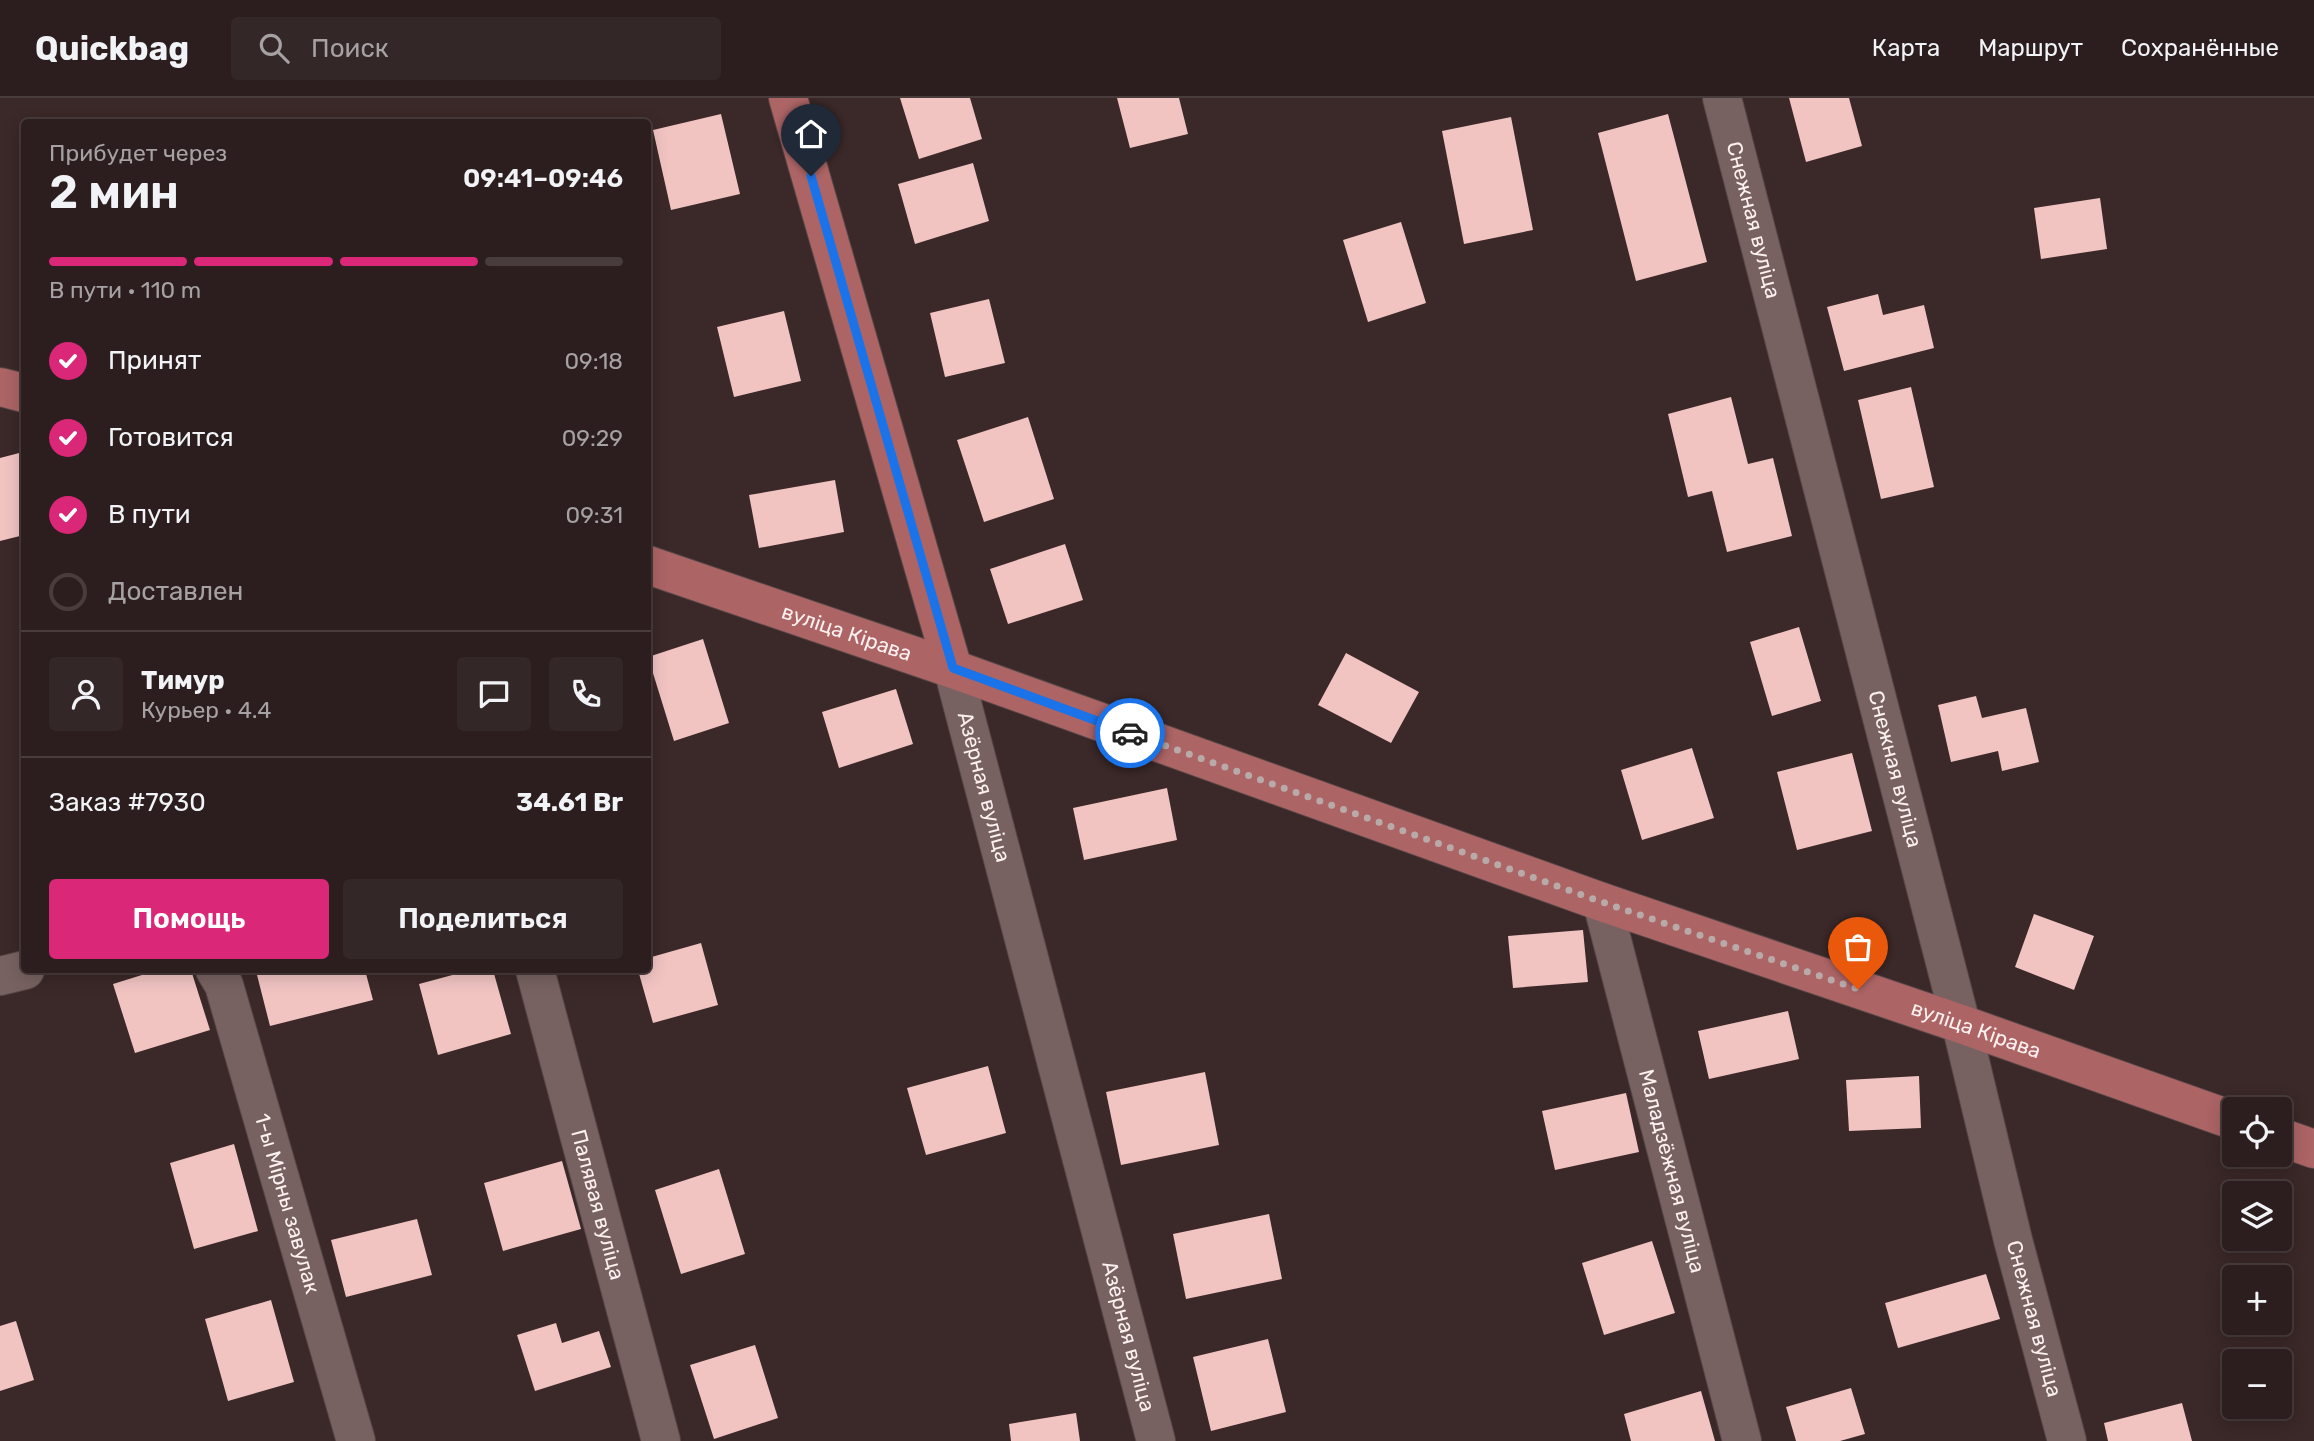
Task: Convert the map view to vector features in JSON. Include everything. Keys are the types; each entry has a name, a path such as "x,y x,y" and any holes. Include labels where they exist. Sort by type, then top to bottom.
{"main road":[{"name":"Азёрная вуліца","path":"788,98 953,668"},
{"path":"0,387 21,392"},
{"name":"вуліца Кірава","path":"651,566 953,668 1602,902 2222,1116"},
{"path":"2292,1141 2314,1149"}],"street":[{"name":"Снежная вуліца","path":"1722,98 1961,1024 2013,1240 2067,1441"},
{"name":"Азёрная вуліца","path":"953,668 1156,1441"},
{"name":"Маладзёжная вуліца","path":"1602,902 1742,1441"},
{"path":"0,976 21,971"},
{"name":"1-ы Мірны завулак","path":"217,973 224,985 356,1441"},
{"name":"Палявая вуліца","path":"536,973 662,1441"}],"building":[{"path":"900,98 970,98 982,139 919,159"},
{"path":"1117,98 1179,98 1188,134 1130,148"},
{"path":"1789,98 1849,98 1862,146 1806,162"},
{"path":"721,114 740,194 671,210 653,130"},
{"path":"1668,114 1707,262 1636,281 1598,133"},
{"path":"1511,117 1533,230 1464,244 1442,131"},
{"path":"973,163 989,221 915,244 898,184"},
{"path":"2100,198 2107,249 2041,259 2034,208"},
{"path":"1401,222 1426,303 1368,322 1343,240"},
{"path":"1878,294 1883,315 1924,305 1934,348 1844,371 1827,307"},
{"path":"989,299 1005,363 945,377 930,313"},
{"path":"784,311 801,381 734,397 717,327"},
{"path":"1911,387 1934,487 1881,499 1858,400"},
{"path":"1731,397 1748,464 1773,458 1792,536 1727,552 1712,491 1688,497 1668,414"},
{"path":"1028,417 1054,499 984,522 957,440"},
{"path":"21,453 21,536 0,541 0,458"},
{"path":"835,480 844,532 759,548 749,495"},
{"path":"1065,544 1083,600 1008,624 990,569"},
{"path":"1799,627 1821,701 1772,716 1750,642"},
{"path":"703,639 729,723 674,741 651,667 651,656"},
{"path":"1346,653 1419,692 1391,743 1318,705"},
{"path":"896,689 913,744 839,768 822,712"},
{"path":"1976,696 1982,718 2026,708 2039,762 2002,771 1998,751 1951,762 1938,705"},
{"path":"1692,748 1714,818 1642,840 1621,770"},
{"path":"1852,753 1872,831 1797,850 1777,772"},
{"path":"1167,788 1177,840 1084,860 1073,808"},
{"path":"2034,914 2094,936 2074,990 2015,967"},
{"path":"1583,930 1588,982 1513,988 1508,936"},
{"path":"701,943 718,1005 653,1023 639,973 651,973 651,957"},
{"path":"148,973 192,973 210,1030 135,1053 113,984"},
{"path":"257,973 366,973 373,1000 270,1026"},
{"path":"460,973 494,973 511,1034 438,1055 419,984"},
{"path":"1788,1011 1799,1059 1709,1079 1698,1031"},
{"path":"988,1066 1006,1133 926,1155 907,1088"},
{"path":"1205,1072 1219,1145 1121,1165 1106,1092"},
{"path":"1919,1076 1921,1128 1849,1131 1846,1080"},
{"path":"1626,1093 1639,1152 1555,1170 1542,1111"},
{"path":"234,1144 258,1231 194,1249 170,1163"},
{"path":"562,1161 581,1229 503,1251 484,1183"},
{"path":"719,1169 745,1254 681,1274 655,1190"},
{"path":"1269,1214 1282,1279 1186,1299 1173,1234"},
{"path":"417,1219 432,1275 346,1297 331,1240"},
{"path":"1652,1241 1675,1313 1604,1335 1582,1263"},
{"path":"1986,1274 2000,1319 1898,1348 1885,1303"},
{"path":"271,1300 294,1382 228,1401 205,1319"},
{"path":"16,1321 34,1380 0,1391 0,1326"},
{"path":"556,1323 562,1343 599,1331 611,1367 535,1391 517,1335"},
{"path":"1268,1339 1286,1412 1211,1431 1193,1357"},
{"path":"755,1345 778,1418 714,1439 690,1365"},
{"path":"1851,1388 1865,1434 1840,1441 1796,1441 1786,1407"},
{"path":"1701,1391 1715,1441 1631,1441 1624,1414"},
{"path":"2182,1403 2192,1441 2108,1441 2104,1423"},
{"path":"1076,1413 1080,1441 1011,1441 1009,1424"}],"way so far":[{"path":"1130,733 1602,902 1858,989"}],"route":[{"path":"811,176 953,668 1130,733"}]}
